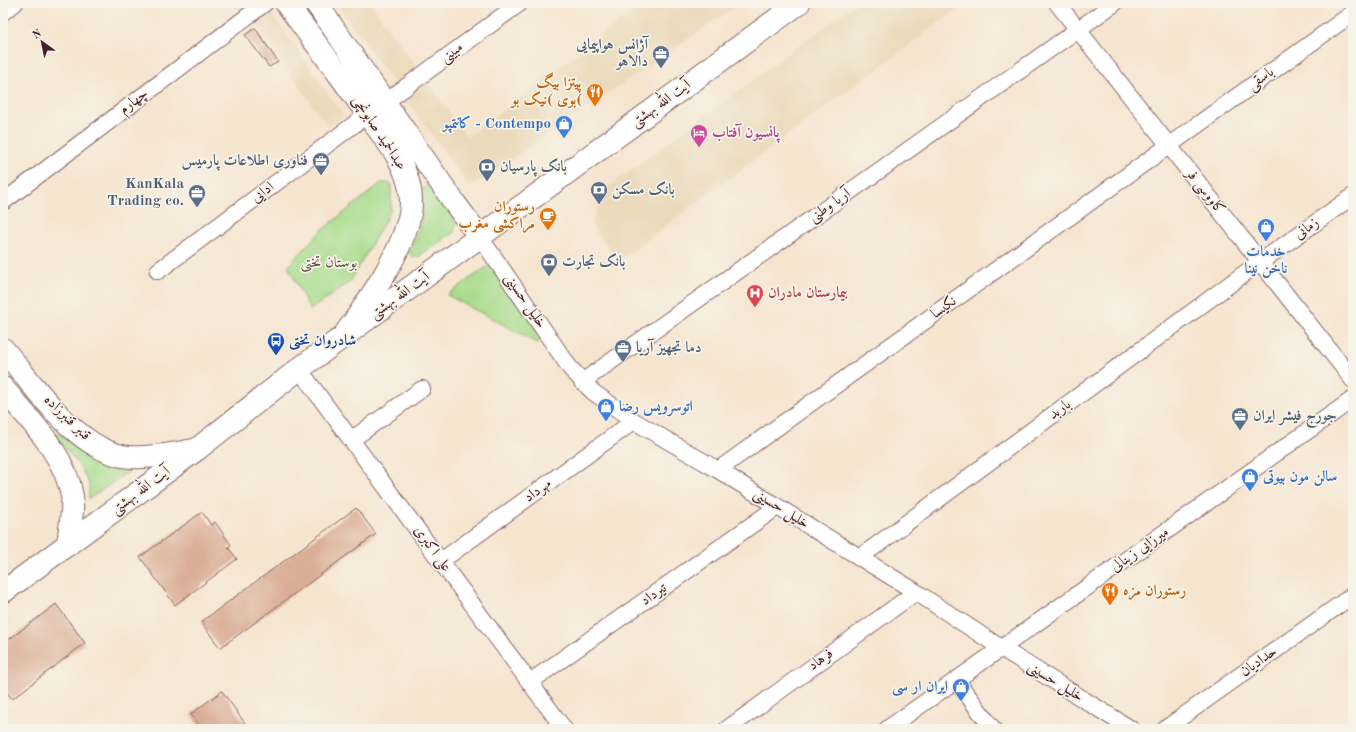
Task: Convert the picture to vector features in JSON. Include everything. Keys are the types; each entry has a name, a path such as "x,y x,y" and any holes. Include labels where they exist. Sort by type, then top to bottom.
{"main road":[{"name":"عبدالحمید صابونچی","path":"286,3 376,108 480,237"},
{"name":"عبدالحمید صابونچی","path":"316,3 376,108 406,174 410,193 410,211 406,229 393,259 342,338"},
{"name":"آیت الله بهشتی","path":"3,592 196,450 300,369 799,3"},
{"name":"قنبر قنبرزاده","path":"3,349 62,418 91,443 123,456 152,456 196,450"},
{"name":"قنبر قنبرزاده","path":"3,388 48,442 63,467 72,497 68,545"}],"street":[{"path":"3,12 15,3"},
{"name":"چهارم","path":"3,202 265,3"},
{"name":"مبینی","path":"376,108 520,3"},
{"name":"کاووسی فر","path":"1057,3 1353,380"},
{"name":"آریا وطنی","path":"582,382 1115,3"},
{"name":"باسقی","path":"1169,145 1353,13"},
{"name":"ادایی","path":"158,271 376,108"},
{"name":"نکیسا","path":"718,470 1169,145"},
{"name":"زمانی","path":"1260,262 1353,196"},
{"name":"خلیل حسینی","path":"480,237 556,349 582,382 607,403 634,421 718,470 916,592 1001,648 1131,729"},
{"name":"باربد","path":"859,558 1260,262"},
{"name":"علی‌ اکبری","path":"300,369 564,729"},
{"path":"351,440 422,389"},
{"name":"میرزایی زینالی","path":"887,729 1353,399"},
{"name":"مهرداد","path":"441,561 634,421"},
{"name":"تیرداد","path":"530,682 777,507"},
{"name":"فرهاد","path":"727,729 916,592"},
{"name":"حدادیان","path":"1165,729 1353,596"},
{"path":"956,680 992,729"}],"shaded area":[{"path":"241,3 264,3 344,116 328,127"},
{"path":"336,3 370,3 467,137 645,3 741,3 470,187"},
{"path":"857,3 966,3 618,261 591,225 607,188"}],"green space":[{"name":"بوستان تختی","path":"381,183 391,183 391,210 350,282 310,310 288,266 320,232"},
{"path":"430,184 456,223 454,232 418,257 413,257 409,253 421,222 421,190"},
{"path":"491,264 543,339 538,343 447,295"},
{"path":"59,432 71,443 112,468 133,468 89,499 89,484 81,468 55,435"}],"building":[{"path":"255,28 278,62 269,67 245,35"},
{"path":"356,508 376,534 220,648 201,622"},
{"path":"202,512 211,525 215,522 231,545 228,547 237,559 175,605 140,557"},
{"path":"56,604 85,643 12,699 3,688 3,644"},
{"path":"222,691 249,729 201,729 191,714"}],"place":[{"name":"آژانس هواپیمایی دالاهو","path":"661,69"},
{"name":"پیتزا بیگ بوی )نیک بو(","path":"595,107"},
{"name":"کانتمپو - Contempo","path":"564,139"},
{"name":"پانسیون آفتاب","path":"699,148"},
{"name":"فناوری اطلاعات پارمیس","path":"321,176"},
{"name":"بانک پارسیان","path":"487,182"},
{"name":"بانک مسکن","path":"599,205"},
{"name":"KanKala Trading co.","path":"197,208"},
{"name":"رستوران مراکشی مغرب","path":"548,231"},
{"name":"خدمات ناخن نینا","path":"1266,242"},
{"name":"بانک تجارت","path":"549,277"},
{"name":"بیمارستان مادران","path":"755,308"},
{"name":"شادروان تختی","path":"276,356"},
{"name":"دما تجهیز آریا","path":"623,363"},
{"name":"اتوسرویس رضا","path":"606,422"},
{"name":"جورج فیشر ایران","path":"1240,431"},
{"name":"سالن مون بیوتی","path":"1250,492"},
{"name":"رستوران مزه","path":"1110,606"},
{"name":"ایران ار سی","path":"961,702"}]}
